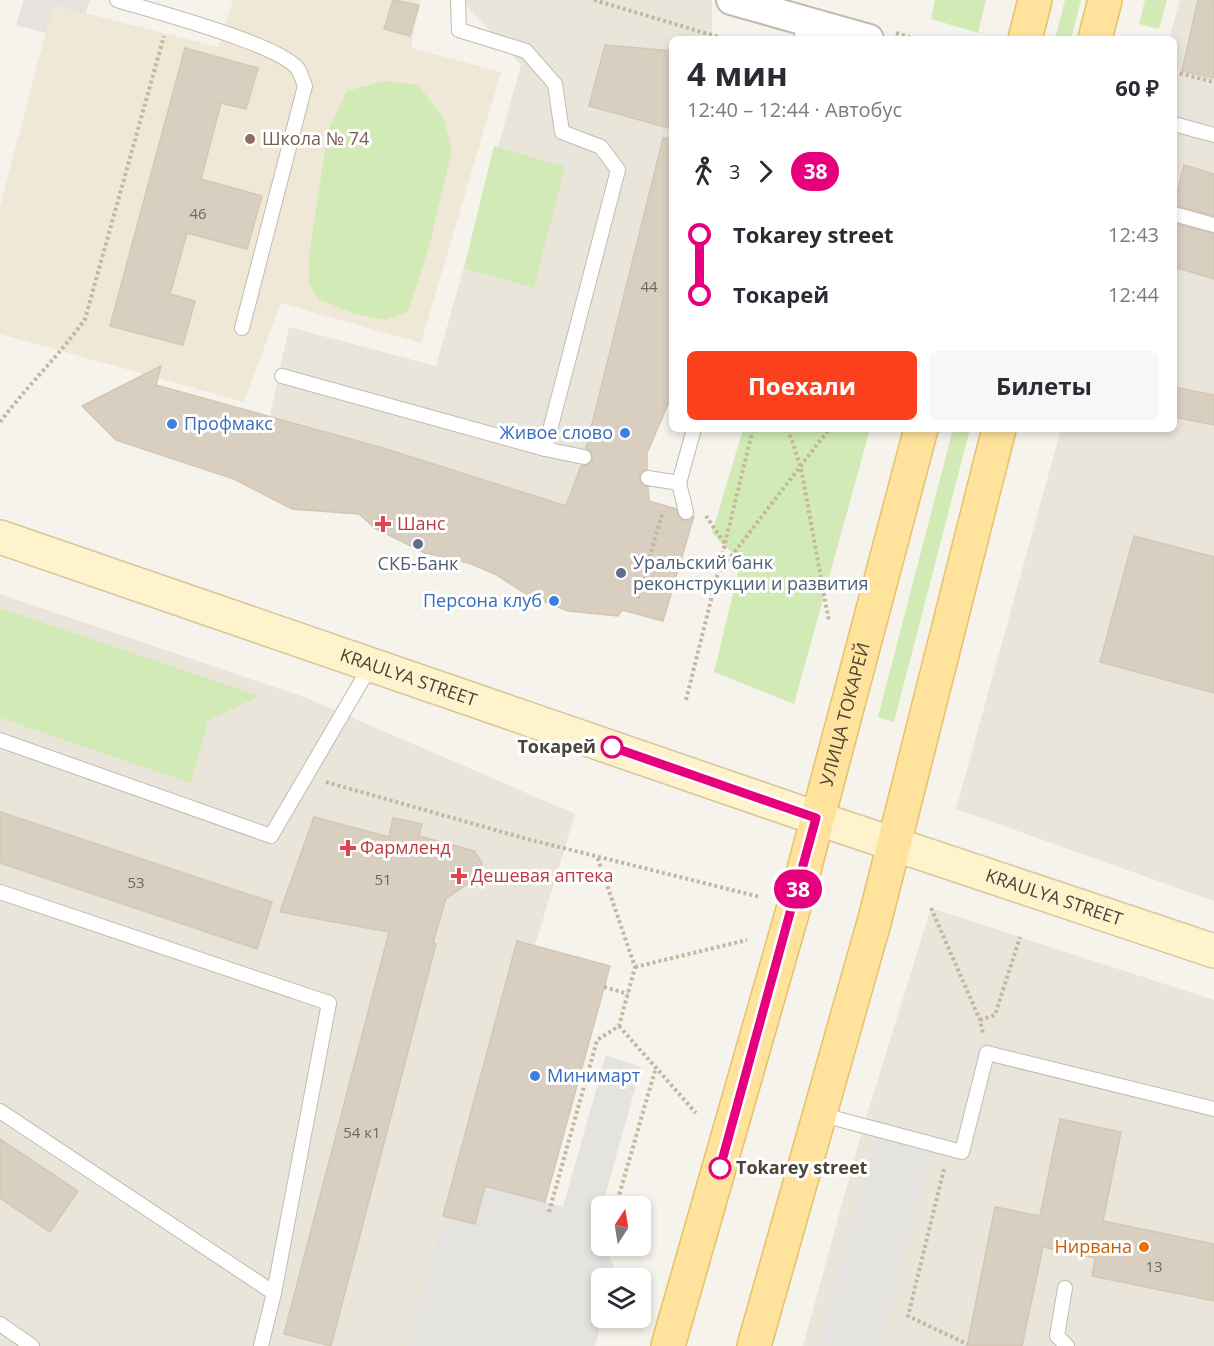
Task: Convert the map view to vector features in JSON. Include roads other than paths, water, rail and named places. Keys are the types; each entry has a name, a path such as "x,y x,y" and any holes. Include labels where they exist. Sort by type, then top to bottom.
{"main road":[{"path":"1026,36 1035,0"},
{"path":"1096,36 1105,0"},
{"name":"УЛИЦА ТОКАРЕЙ","path":"668,1346 791,918 920,432"},
{"path":"754,1346 894,844 998,432"},
{"name":"KRAULYA STREET","path":"0,537 816,818 1214,951"}],"street":[{"path":"731,0 804,30 847,36"}],"lane":[{"path":"117,0 203,25 280,55 298,69 305,87 242,328"},
{"path":"458,0 459,30 526,51 555,84 562,132 601,147 618,170 544,449"},
{"path":"1177,129 1214,135"},
{"path":"1177,215 1214,225"},
{"path":"282,376 544,449 584,457"},
{"path":"686,512 680,489 693,432"},
{"path":"648,478 680,489"},
{"path":"0,740 271,836 372,665"},
{"path":"0,892 329,1003 274,1293 261,1346"},
{"path":"819,1114 962,1152 987,1053 1214,1109"},
{"path":"0,1111 274,1293"},
{"path":"1065,1288 1057,1336 1068,1346"},
{"path":"0,1324 32,1346"}],"place":[{"name":"Школа № 74","path":"250,139"},
{"name":"Профмакс","path":"172,424"},
{"name":"Живое слово","path":"625,433"},
{"name":"Шанс","path":"383,524"},
{"name":"СКБ-Банк","path":"418,544"},
{"name":"Уральский банк реконструкции и развития","path":"621,573"},
{"name":"Персона клуб","path":"554,601"},
{"name":"Токарей","path":"612,747"},
{"name":"Фармленд","path":"348,848"},
{"name":"Дешевая аптека","path":"459,876"},
{"name":"Минимарт","path":"535,1076"},
{"name":"Tokarey street","path":"720,1168"},
{"name":"Нирвана","path":"1144,1247"}]}
